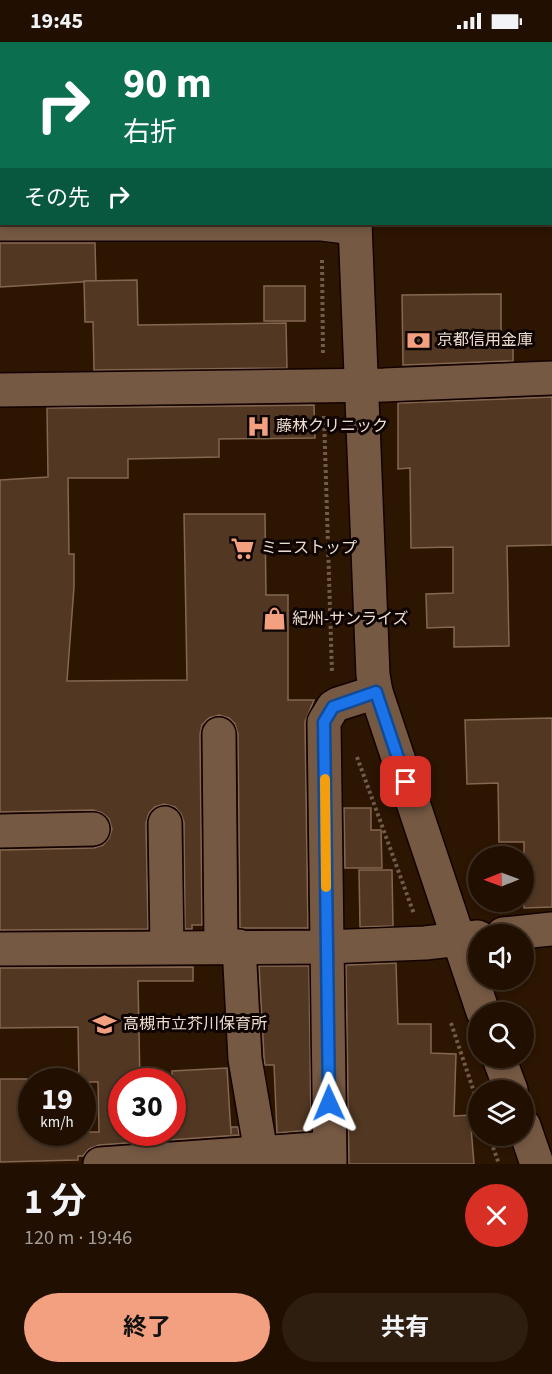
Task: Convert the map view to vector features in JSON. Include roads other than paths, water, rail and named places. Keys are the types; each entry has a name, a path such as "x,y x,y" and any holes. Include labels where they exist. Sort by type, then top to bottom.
{"street":[{"path":"0,949 326,947 468,938 376,692 370,655 355,226 338,225"},
{"path":"0,390 360,385 552,378"},
{"path":"100,1164 330,1156 324,722 333,707 338,704 376,692"},
{"path":"219,734 230,946 245,1059 263,1158"},
{"path":"165,823 167,947"},
{"path":"0,831 93,829"},
{"path":"534,931 552,929"},
{"path":"531,1146 537,1164"}],"place":[{"name":"京都信用金庫","path":"419,340"},
{"name":"藤林クリニック","path":"258,426"},
{"name":"ミニストップ","path":"243,548"},
{"name":"紀州-サンライズ","path":"274,619"},
{"name":"高槻市立芥川保育所","path":"105,1024"}]}
